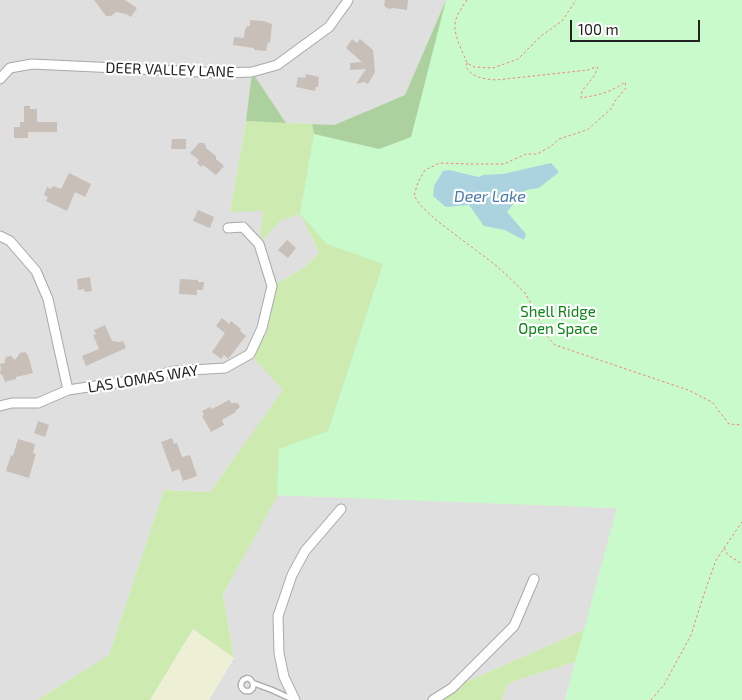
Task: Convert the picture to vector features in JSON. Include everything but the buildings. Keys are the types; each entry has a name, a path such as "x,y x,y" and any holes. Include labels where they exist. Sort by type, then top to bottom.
{"street":[{"name":"DEER VALLEY LANE","path":"0,79 10,68 32,64 222,73 252,72 277,65 329,27 348,0"},
{"name":"LAS LOMAS WAY","path":"0,406 12,403 38,403 68,390 129,381 176,371 225,368 250,354 262,328 272,286 258,244 243,227 228,228"},
{"path":"0,236 10,242 36,271 48,300 68,390"},
{"path":"294,700 284,677 280,653 278,616 292,575 306,551 341,509"},
{"path":"433,700 452,688 514,626 534,579"}],"lane":[{"path":"253,683 294,700"}],"path":[{"path":"467,0 455,24 456,35 469,72 481,78 496,80 588,70 596,67 598,68 582,91 581,98 603,94 616,89 624,82 626,88 611,109 587,130 559,139 536,154 526,154 504,164 440,163 425,170 418,182 414,196 422,207 498,267 524,293 537,314 544,334 555,345 688,390 712,402 729,424 742,425"},
{"path":"467,63 474,67 493,68 518,59 541,36 562,21 576,0"},
{"path":"651,700 664,685 691,635 716,560 742,522"},
{"path":"724,548 728,555 742,564"}],"shaded area":[{"path":"0,0 446,0 405,95 334,125 286,123 252,73 246,121 230,211 263,211 259,243 280,221 300,214 319,252 305,267 272,286 284,390 210,492 164,490 109,655 37,700 0,700"},
{"path":"277,495 617,508 584,630 452,688 433,700 209,700 234,658 223,594"},
{"path":"575,662 565,700 502,700 508,683"}],"green space":[{"path":"446,0 509,0 436,156 335,172 314,134 312,124 334,125 405,95"},
{"name":"Shell Ridge Open Space","path":"446,0 742,0 742,700 565,700 617,508 277,495 279,449 328,431 383,264 327,244 300,214 314,134 379,149 411,137"},
{"name":"Shell Ridge Open Space","path":"509,0 742,700 575,662 508,683 502,700 433,700 452,688 584,630 617,508 278,495 223,594 234,658 193,629 150,700 37,700 109,655 164,490 210,492 283,390 250,354 272,286 305,267 319,252 300,214 280,221 259,244 263,211 230,212 246,121 312,124 314,134 335,172"},
{"path":"252,72 286,123 246,121"},
{"path":"193,629 234,658 209,700 150,700"}],"water":[{"name":"Deer Lake","path":"551,163 559,172 539,188 526,190 507,212 526,234 524,240 505,230 484,226 469,205 446,207 433,196 434,186 443,171 449,170 479,177 503,174"}]}
